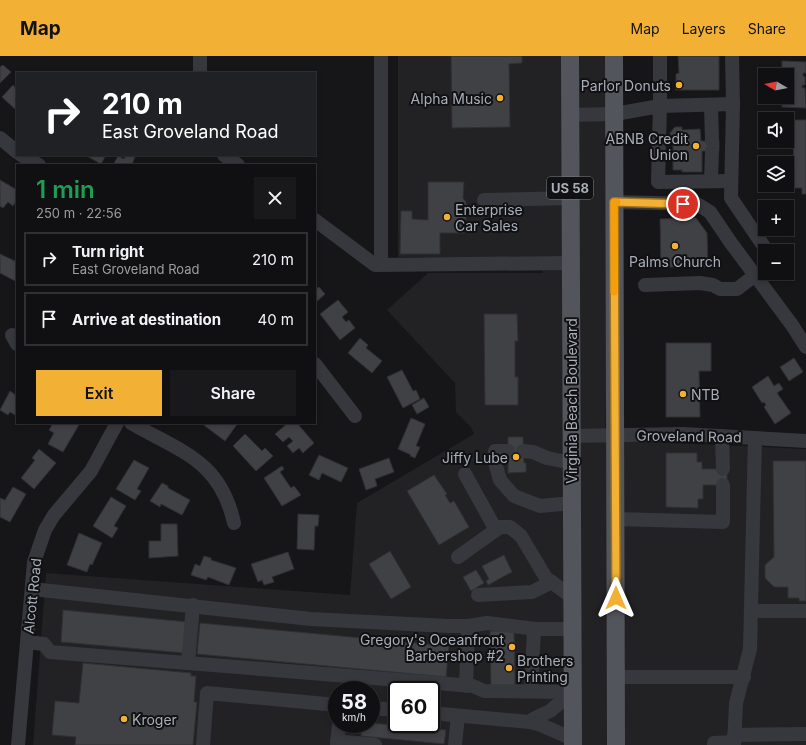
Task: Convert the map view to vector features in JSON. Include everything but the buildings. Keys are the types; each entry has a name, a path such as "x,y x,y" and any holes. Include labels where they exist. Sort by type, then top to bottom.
{"main road":[{"name":"Virginia Beach Boulevard","path":"570,56 573,742"},
{"path":"614,56 616,745"}],"street":[{"path":"200,56 200,72"},
{"path":"381,56 381,264"},
{"path":"660,56 658,182 712,176 731,181"},
{"path":"732,56 733,104 731,198 762,244"},
{"path":"570,115 615,114 660,106 733,104"},
{"path":"711,105 712,146 706,160 712,176"},
{"path":"0,138 16,151"},
{"path":"23,156 37,164"},
{"path":"225,156 237,164"},
{"path":"484,200 570,198"},
{"path":"614,202 697,204 704,207 710,212 754,276 792,325 806,346"},
{"path":"316,221 375,265 570,263"},
{"path":"645,285 700,284 713,285 720,288 737,289 754,276"},
{"path":"316,365 355,416"},
{"name":"Alcott Road","path":"18,745 34,562 44,530 54,515 91,471 116,424"},
{"path":"133,424 168,442 200,462 223,489 230,504 234,523"},
{"name":"Groveland Road","path":"572,436 683,434 806,441"},
{"path":"722,436 723,469"},
{"path":"734,741 736,703 744,677 750,649 755,438"},
{"path":"508,452 495,451 496,466 500,480 514,496 540,506 572,503"},
{"path":"523,451 533,452 547,458 572,463"},
{"path":"465,474 496,530"},
{"path":"616,519 724,522 723,485"},
{"path":"458,557 496,530 507,527 514,529 546,578 572,597"},
{"path":"478,595 532,592 552,582"},
{"path":"32,589 311,618 468,626 487,623 534,629 572,629"},
{"path":"188,663 193,605"},
{"path":"751,611 806,611"},
{"path":"466,686 468,626"},
{"path":"531,691 534,629"},
{"path":"27,642 44,644 50,652 473,686 484,691 573,692"},
{"path":"616,677 744,677"},
{"path":"530,722 550,711 573,692"},
{"path":"203,745 208,693 328,704"},
{"path":"440,714 541,724 573,742"},
{"path":"455,745 458,716"},
{"path":"338,733 337,743 375,745"},
{"path":"714,745 714,743 806,734"}],"shaded area":[{"path":"398,56 614,56 605,440 806,449 806,745 33,745 46,573 350,595 357,503 474,434 471,427 456,412 455,383 387,310 428,273 543,273 543,258 398,257"}],"slow traffic":[{"path":"614,292 614,202 617,202"}],"place":[{"name":"Parlor Donuts","path":"679,85"},
{"name":"Alpha Music","path":"500,98"},
{"name":"ABNB Credit Union","path":"696,146"},
{"name":"Enterprise Car Sales","path":"447,217"},
{"name":"Palms Church","path":"675,246"},
{"name":"NTB","path":"683,394"},
{"name":"Jiffy Lube","path":"516,457"},
{"name":"Gregory's Oceanfront Barbershop #2","path":"512,647"},
{"name":"Brothers Printing","path":"509,668"},
{"name":"Kroger","path":"124,719"}],"route":[{"path":"616,598 614,202 683,204"}]}
